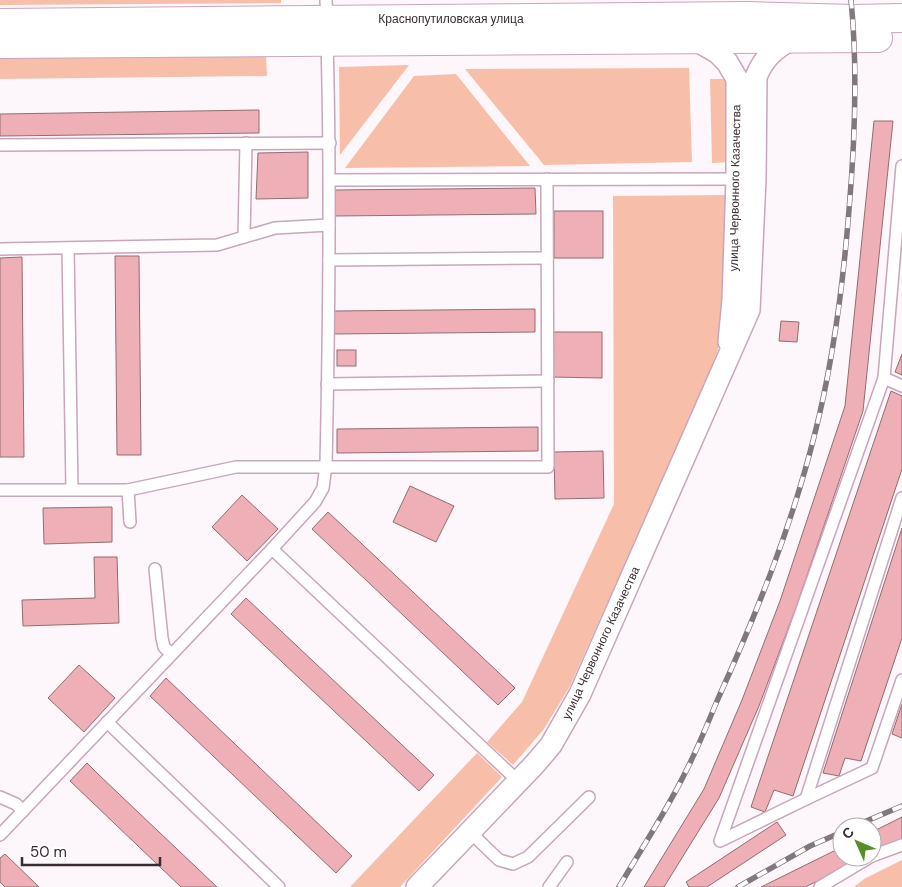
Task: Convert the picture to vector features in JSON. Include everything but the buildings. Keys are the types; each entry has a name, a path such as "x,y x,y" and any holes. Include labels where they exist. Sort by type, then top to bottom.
{"main road":[{"name":"Краснопутиловская улица","path":"0,23 327,20 747,8 853,19 902,18"},
{"name":"Краснопутиловская улица","path":"0,44 327,20 691,38 902,37"}],"street":[{"name":"улица Червонного Казачества","path":"691,38 718,53 727,62 737,79 746,179"},
{"name":"улица Червонного Казачества","path":"417,887 519,782 551,745 580,694 727,360 756,78 764,60 772,51 794,38"}],"lane":[{"path":"0,835 272,549 315,502 323,488 326,466 330,180 327,20"},
{"path":"244,237 246,143"},
{"path":"0,145 330,143"},
{"path":"902,166 884,378 720,842 872,768 902,680"},
{"path":"0,490 128,490 236,467 548,467 546,178"},
{"path":"330,180 746,179"},
{"path":"0,249 218,245 275,228 329,225"},
{"path":"68,248 72,489"},
{"path":"329,260 547,258"},
{"path":"884,378 902,386"},
{"path":"327,384 548,381"},
{"path":"128,490 130,522"},
{"path":"806,799 902,498"},
{"path":"272,549 519,782"},
{"path":"155,569 162,638 164,647 171,654"},
{"path":"106,722 279,887"},
{"path":"470,832 499,860 513,864 528,857 589,796"},
{"path":"0,797 16,804 23,811"},
{"path":"882,853 902,845"},
{"path":"549,887 567,862"},
{"path":"820,887 854,867"}],"shaded area":[{"path":"0,0 281,0 281,3 0,5"},
{"path":"266,55 267,76 0,79 0,57"},
{"path":"409,65 340,155 339,67"},
{"path":"689,68 692,162 544,165 465,69"},
{"path":"456,74 530,166 345,168 414,76"},
{"path":"710,79 729,79 731,162 712,163"},
{"path":"726,195 722,331 709,375 570,686 544,729 513,765 487,742 522,702 614,504 613,196"},
{"path":"477,753 502,777 400,887 350,887"},
{"path":"902,860 902,887 854,887 864,879"}],"railway":[{"path":"619,887 670,802 702,737 771,571 795,505 814,437 827,381 836,324 849,210 855,105 851,0"},
{"path":"876,817 902,806"},
{"path":"738,887 810,846 832,836"}]}
